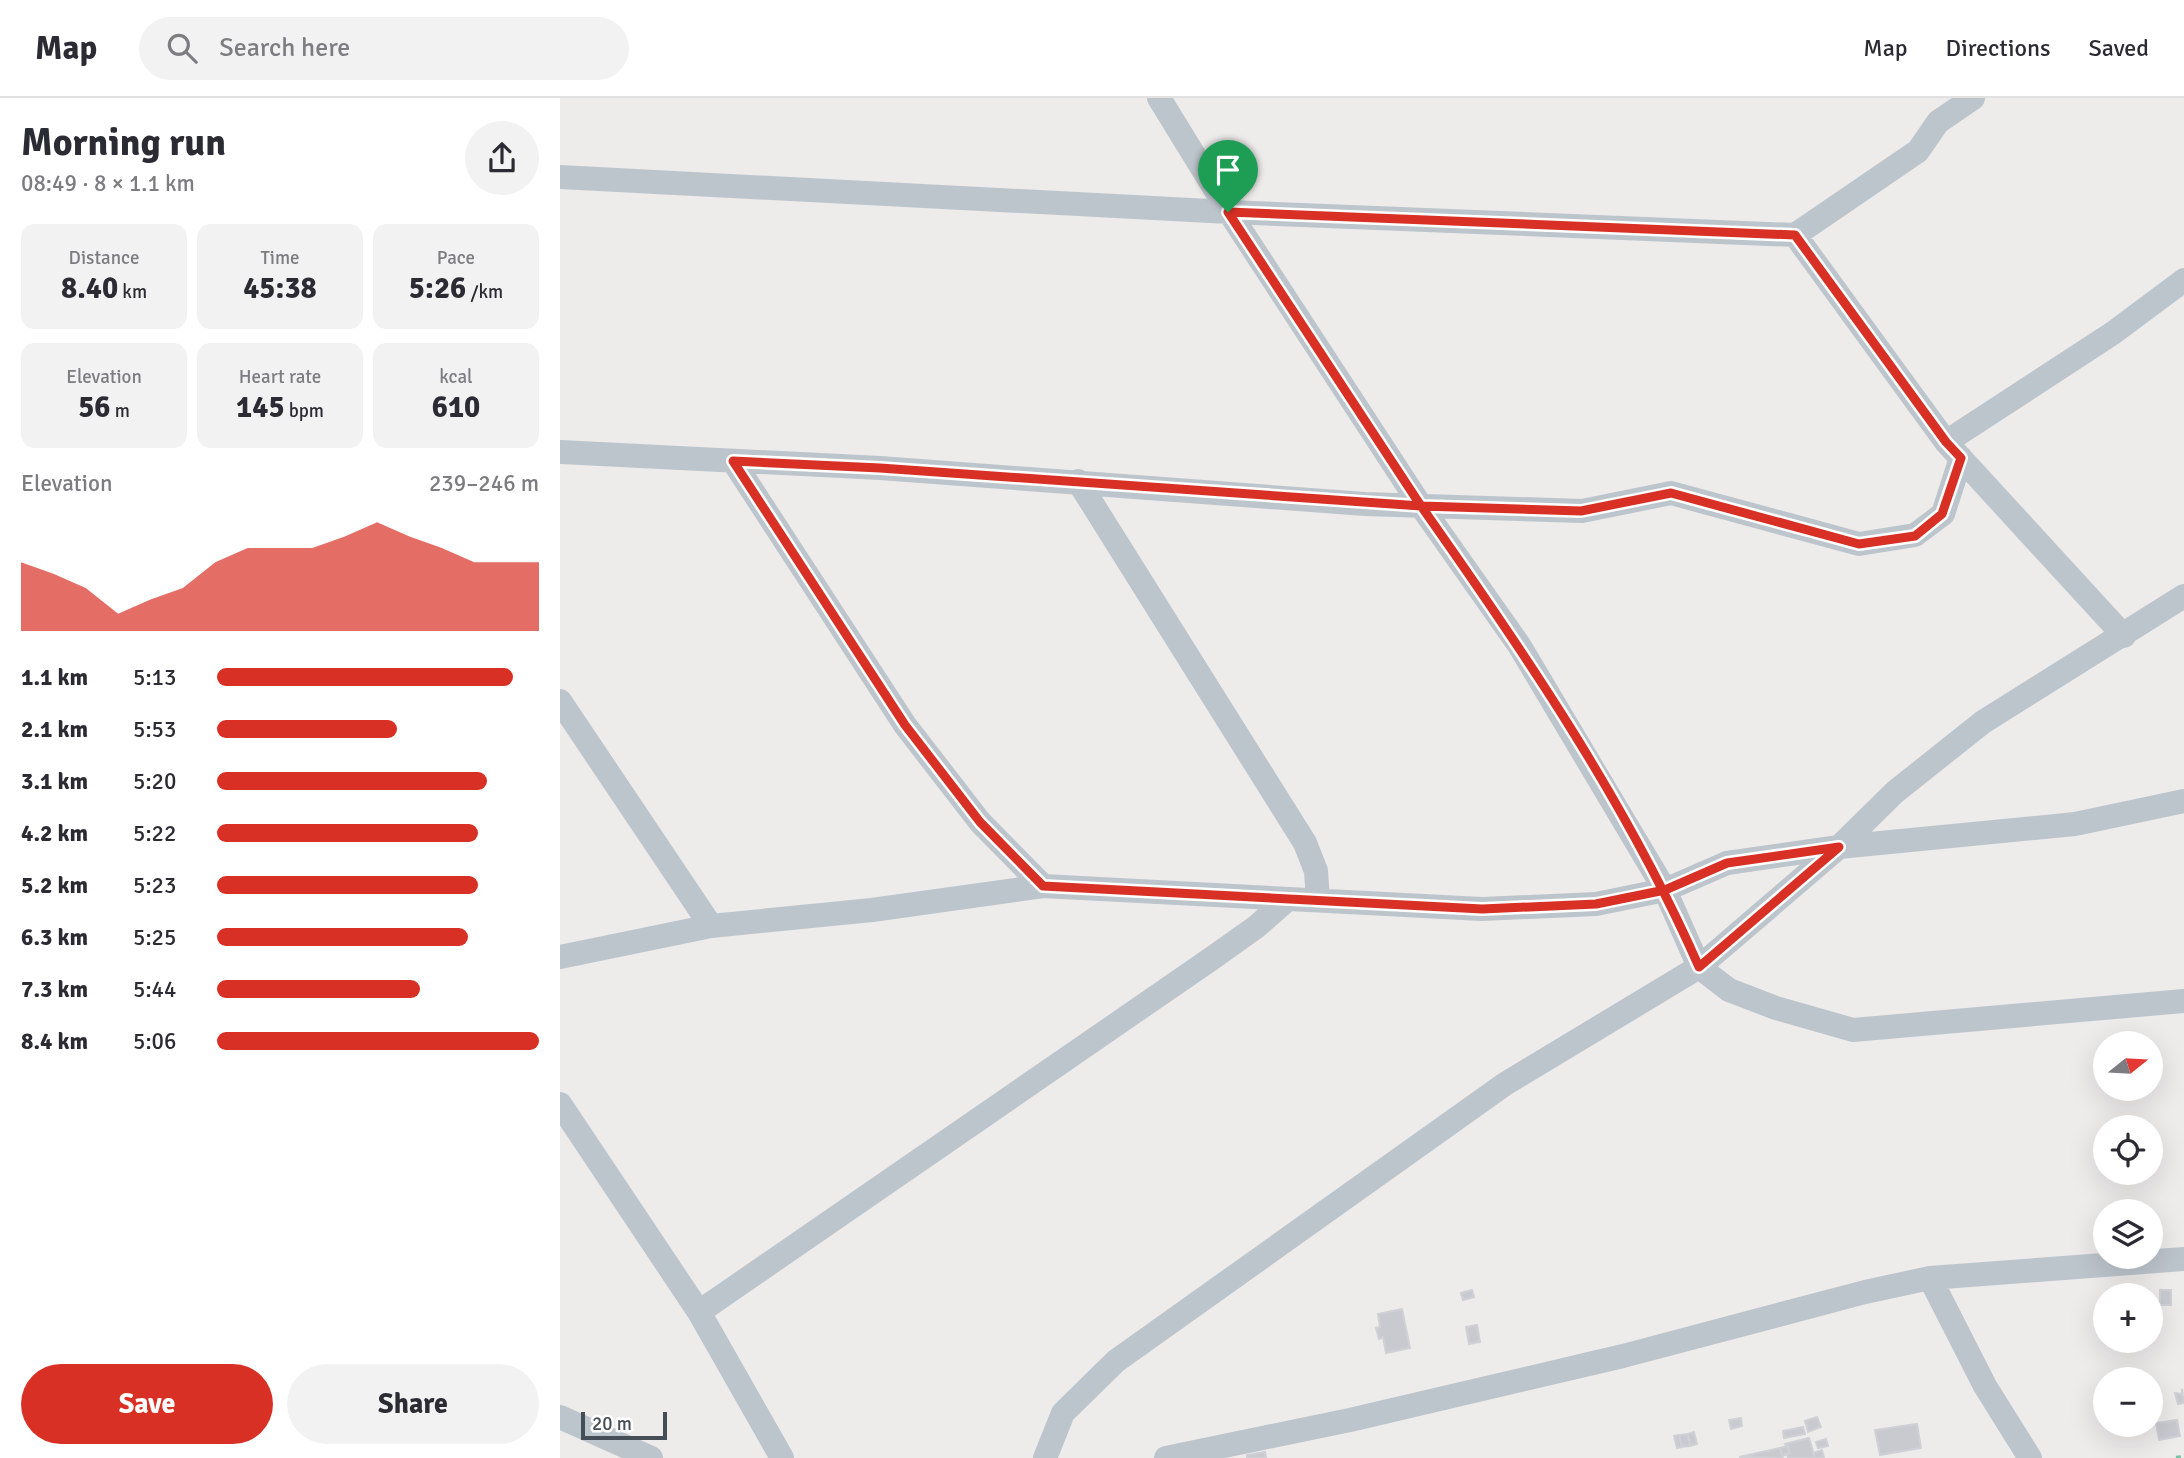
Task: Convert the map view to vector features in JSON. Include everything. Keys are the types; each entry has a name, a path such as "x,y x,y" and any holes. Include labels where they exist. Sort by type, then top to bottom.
{"street":[{"path":"1159,98 1228,212 1421,506 1519,645 1665,890 1699,967 1729,989 1776,1008 1853,1030 2184,1001"},
{"path":"560,177 1228,212 1795,235 1918,151 1939,110 1973,98"},
{"path":"1795,235 1953,450 2124,636"},
{"path":"560,452 1078,481 1421,506 1581,511 1671,493 1859,544 1915,536 1942,514 1953,450 2184,281"},
{"path":"733,461 905,725 980,822 1043,886"},
{"path":"1078,481 1305,843 1316,871 1318,900"},
{"path":"1045,1458 1063,1413 1116,1361 1505,1084 1699,967 1839,847 1895,792 1983,722 2184,596"},
{"path":"560,701 711,926"},
{"path":"560,957 711,926 872,910 1043,886 1482,909 1596,904 1665,890 1727,863 1839,847 2075,824 2184,801"},
{"path":"699,1312 1211,959 1256,927 1288,899"},
{"path":"560,1104 699,1312 782,1458"},
{"path":"1166,1458 1611,1360 1865,1292 1930,1278 2184,1259"},
{"path":"1930,1278 1985,1386 2030,1458"},
{"path":"560,1417 651,1458"}],"path":[{"path":"2176,1458 2184,1457"}],"building":[{"path":"1472,1290 1474,1297 1463,1300 1461,1293"},
{"path":"2163,1290 2171,1290 2171,1305 2163,1305"},
{"path":"1402,1309 1410,1348 1386,1353 1383,1337 1379,1339 1376,1328 1380,1327 1378,1314"},
{"path":"1477,1325 1480,1342 1469,1344 1466,1327"},
{"path":"2182,1389 2184,1403 2178,1404 2175,1393 2182,1394"},
{"path":"1817,1417 1821,1427 1808,1432 1805,1421"},
{"path":"1741,1418 1742,1426 1731,1429 1729,1420"},
{"path":"2177,1420 2180,1436 2159,1440 2158,1437 2163,1437 2163,1422"},
{"path":"1917,1424 1921,1448 1880,1455 1875,1430"},
{"path":"1803,1427 1805,1434 1784,1438 1783,1431"},
{"path":"1694,1432 1697,1444 1690,1446 1688,1434"},
{"path":"1688,1434 1690,1446 1682,1447 1679,1435"},
{"path":"1679,1435 1682,1447 1677,1448 1674,1436"},
{"path":"1809,1438 1815,1458 1788,1458 1787,1454 1790,1453 1785,1444"},
{"path":"1826,1439 1828,1446 1818,1448 1816,1442"},
{"path":"1788,1446 1790,1453 1782,1455 1780,1448"},
{"path":"1780,1448 1783,1458 1739,1457"},
{"path":"1822,1450 1824,1458 1815,1458 1813,1453"},
{"path":"1265,1452 1266,1458 1247,1458 1247,1455"}],"route":[{"path":"1228,212 1421,506 1136,484 733,461 825,598 905,725 980,822 1043,886 1482,909 1596,904 1665,890 1727,863 1839,847 1699,967 1665,890 1519,645 1421,506 1581,511 1671,493 1859,544 1915,536 1942,514 1961,458 1946,442 1816,259 1795,235 1228,212"}]}
